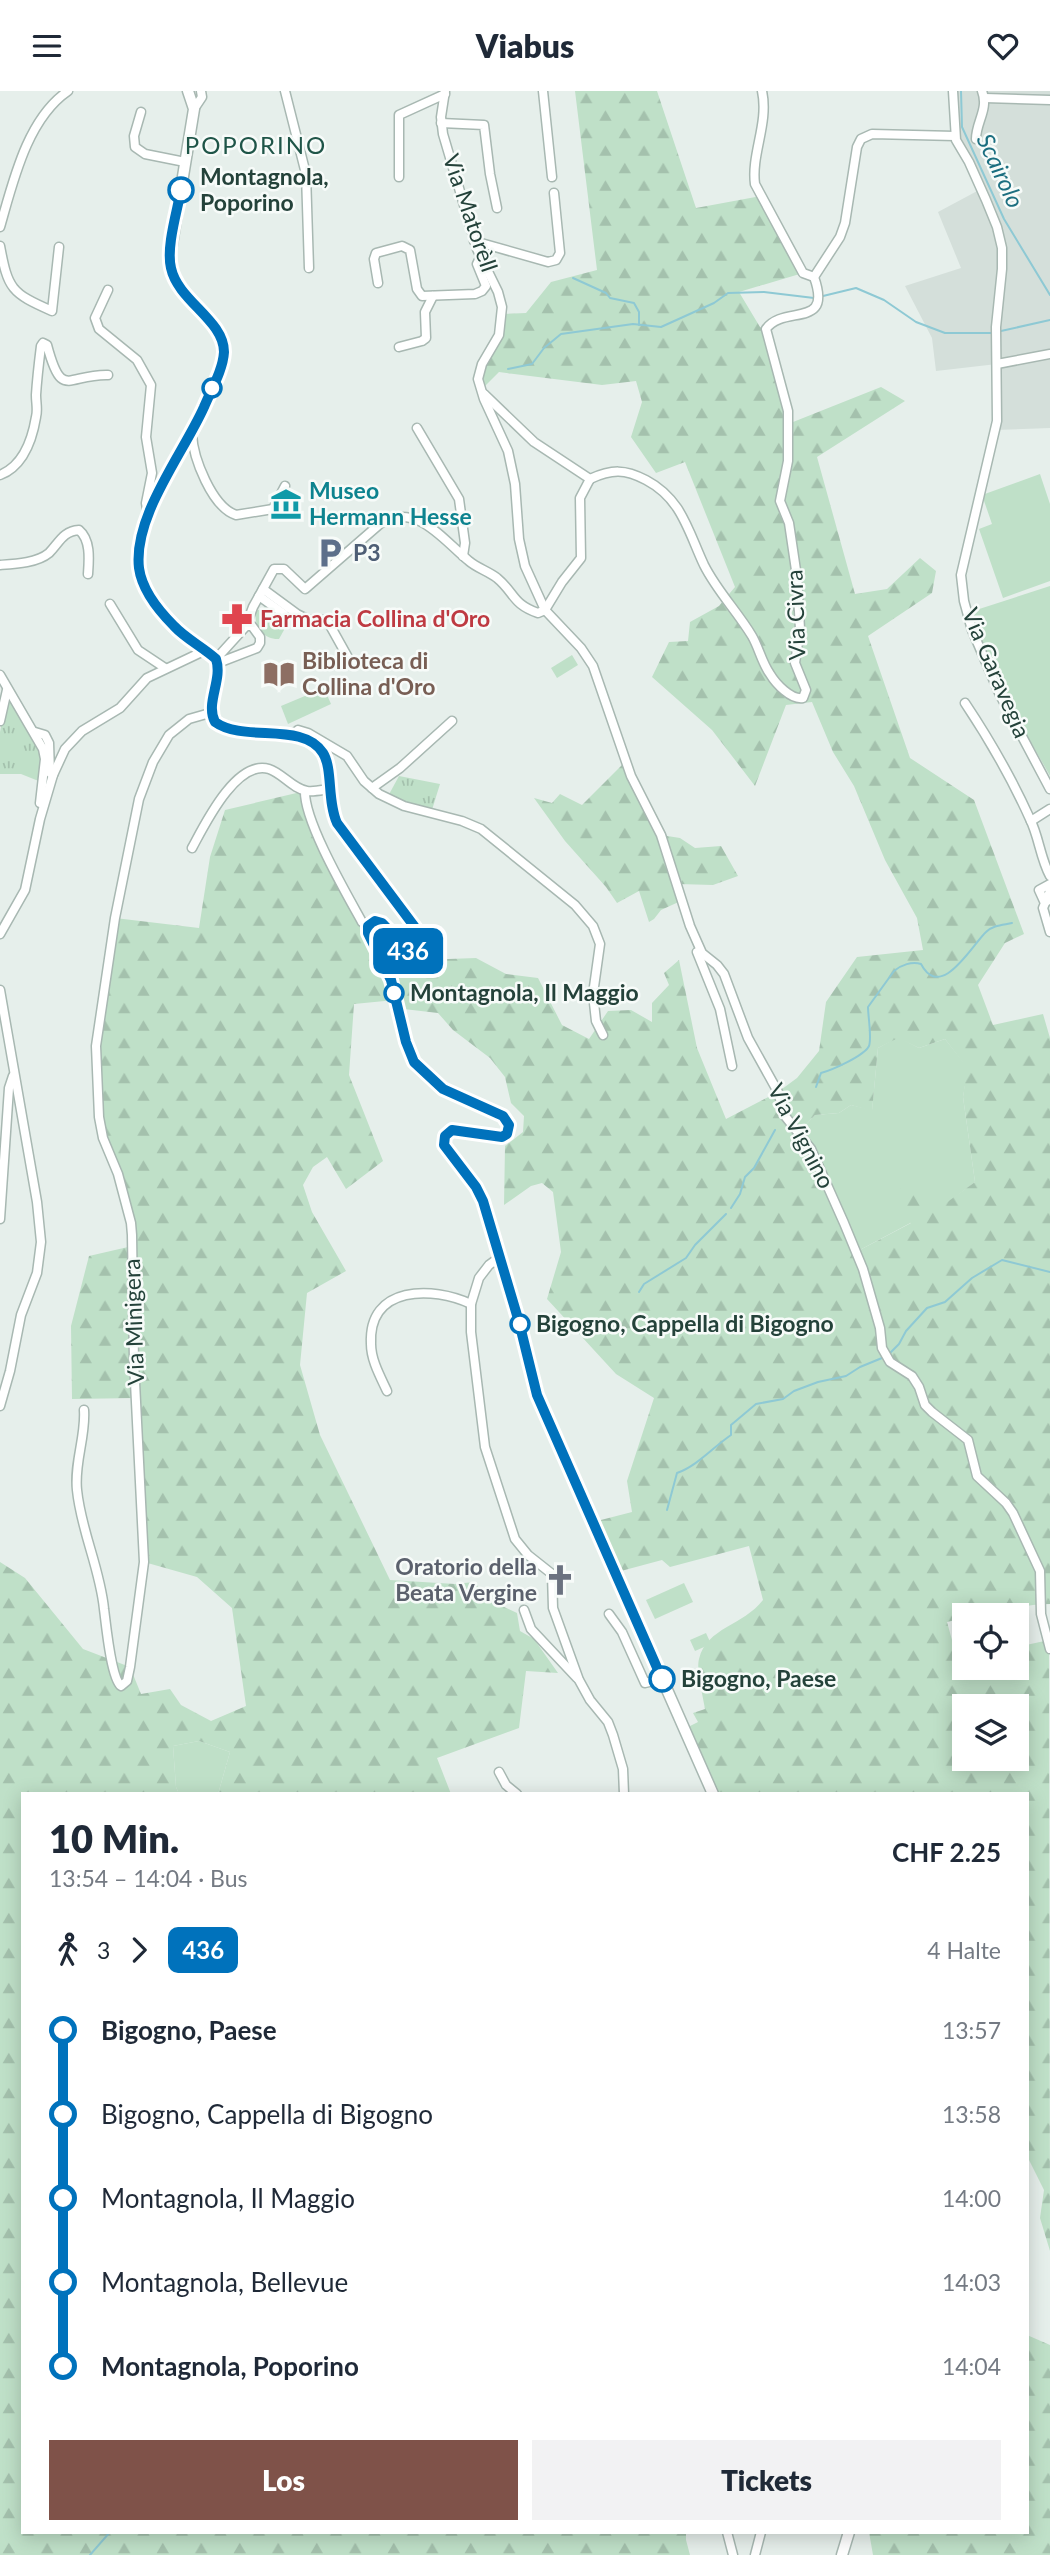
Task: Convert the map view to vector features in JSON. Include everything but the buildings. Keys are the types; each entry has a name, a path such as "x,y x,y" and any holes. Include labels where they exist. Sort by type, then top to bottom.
{"street":[{"path":"0,227 2,212 27,144 44,116 68,91"},
{"path":"188,91 194,109"},
{"path":"201,91 202,97 194,109 185,162 170,257 171,269 175,282 218,332 224,353 192,434 148,515 139,567 149,596 174,626 217,661"},
{"path":"285,91 307,180 309,268"},
{"path":"543,91 552,177"},
{"path":"762,91 764,116 754,170 755,184 803,273 814,277 840,237 845,223 857,148 862,139 873,134 955,136 953,91"},
{"path":"399,177 399,115 445,92"},
{"name":"Via Matorèll","path":"445,92 441,123 474,241 498,292 503,314 496,341 479,370 481,390"},
{"path":"976,139 984,95 1048,100"},
{"path":"141,112 135,147 145,154 185,162"},
{"path":"441,123 484,125 497,208"},
{"name":"Via Garavegia","path":"955,136 1001,238 1002,269 998,302 995,430 961,575 964,601 972,630 1000,695 1050,789"},
{"path":"474,241 548,262 556,260 560,253 554,193"},
{"path":"377,283 374,259 376,253 402,246 410,250 419,294 475,294 482,291 486,283 477,264 480,258"},
{"path":"0,247 4,272 10,284 26,300 51,311 60,247"},
{"name":"Via Civra","path":"590,479 622,470 653,484 668,495 690,531 715,583 754,640 771,676 793,697 803,698 806,690 796,663 800,629 797,577 789,523 780,501 789,461 788,411 766,329 775,321 814,309 818,303 818,287 814,277"},
{"path":"108,290 95,318 99,329 137,360 151,385 146,437 152,473 146,503 148,515"},
{"path":"399,347 426,338 425,312 433,296"},
{"path":"0,475 12,470 21,461 34,426 43,343 47,345 61,380 69,382 95,375 108,375"},
{"path":"997,364 1050,354"},
{"path":"368,926 379,921 414,958 421,960 428,956 429,946 337,823 332,810 324,754 316,745 292,736 236,731 221,727 215,722 210,713 217,661 246,626 272,572 277,568 284,569 302,588 309,587 381,523 400,516 421,520 463,556 497,578 519,604 538,613 545,610 581,558 580,498 590,479 534,442 481,390"},
{"path":"481,390 505,439 513,469 523,557 545,610"},
{"path":"491,413 500,408"},
{"path":"417,428 458,499 465,543 463,556"},
{"path":"192,434 192,443 205,478 222,507 236,516 275,511 285,486"},
{"path":"0,565 40,558 48,554 65,534 79,530 84,534 89,554 88,574"},
{"path":"261,593 284,614"},
{"path":"261,593 302,617 327,620 351,663"},
{"path":"110,604 138,650 165,668"},
{"name":"Via Vignino","path":"545,610 581,648 596,673 631,776 661,835 690,926 702,953 724,974 748,1038 778,1092 785,1116 811,1149 863,1269 880,1328 882,1348 888,1359 912,1376 925,1405 963,1434 970,1447 977,1476 1013,1513 1040,1571 1041,1613 1050,1649"},
{"path":"217,661 250,652 260,645 260,637 254,628 246,626"},
{"path":"0,934 25,890 40,818 53,775 65,749 93,723 120,708 139,684 165,668 206,650"},
{"path":"0,675 43,749 45,759 40,818"},
{"path":"0,721 7,689"},
{"name":"Via Garavegia","path":"965,703 1031,821 1050,876"},
{"name":"Via Minigera","path":"84,1410 76,1487 102,1588 108,1649 117,1681 121,1686 126,1683 130,1667 144,1568 132,1235 118,1174 103,1138 99,1117 96,1046 115,918 139,799 153,762 169,735 189,719 210,713"},
{"path":"372,789 400,768 452,721"},
{"path":"292,736 298,730 339,750 347,756 372,789 404,806 462,821 481,829 575,905 593,926 600,944 593,994 596,1021 603,1035"},
{"path":"35,732 45,735 48,741 50,772 53,775"},
{"path":"192,848 223,796 240,778 254,770 269,769 305,791 329,789"},
{"path":"305,791 307,809 327,856 362,922 368,926"},
{"path":"1031,821 1050,809"},
{"path":"1050,884 1039,890 1046,903 1050,932"},
{"path":"1046,903 1050,891"},
{"path":"368,926 368,933 391,980 406,1042 414,1062 436,1085 503,1116 509,1125 507,1134 502,1137 457,1130 447,1133 444,1139 446,1148 480,1194 537,1395 712,1792"},
{"path":"690,926 690,934 720,1009 732,1066"},
{"path":"0,990 37,1202 41,1242 37,1273 22,1315 0,1406"},
{"path":"0,1219 9,1088 14,1073"},
{"path":"500,1257 489,1265 479,1278 471,1304 471,1332 485,1447 517,1543 535,1562 552,1574 553,1608 579,1680 590,1700 608,1722 623,1769 624,1792"},
{"path":"387,1391 375,1363 371,1344 372,1330 384,1305 398,1296 420,1292 457,1297 471,1304"},
{"path":"524,1610 531,1629 579,1680"},
{"path":"609,1614 622,1632 645,1683 662,1679"},
{"path":"499,1772 506,1785 515,1792"},
{"path":"728,2534 733,2555"},
{"path":"755,2555 760,2534"},
{"path":"842,2555 848,2534"}],"shaded area":[{"path":"953,91 1050,91 1050,428 994,430 997,364 936,371 932,338 905,286 961,268 938,212 981,189 955,136"}],"green space":[{"path":"575,91 657,91 696,208 761,196 803,273 739,292 760,327 767,332 788,424 881,387 905,401 817,457 855,594 887,589 920,558 936,571 932,593 868,636 910,758 974,800 1024,934 1005,943 978,985 993,1025 1043,1014 1050,1038 1050,1604 1029,1606 1029,1603 952,1603 952,1621 947,1622 952,1640 952,1680 1029,1680 1029,1644 1049,1640 1050,2251 1040,2218 1044,2190 1029,2160 1029,1792 715,1792 688,1727 698,1722 693,1713 705,1709 698,1670 703,1648 717,1633 746,1616 763,1600 749,1546 670,1567 662,1560 621,1571 597,1521 632,1512 627,1481 654,1398 616,1374 547,1299 561,1252 553,1192 542,1183 531,1186 504,1205 505,1146 523,1132 524,1116 511,1103 505,1077 490,1058 453,1030 438,1013 395,1008 395,1000 354,1004 349,1075 383,1161 346,1189 327,1157 313,1167 303,1185 312,1212 346,1271 307,1293 300,1365 320,1435 390,1580 455,1584 474,1582 491,1601 517,1613 520,1631 534,1639 558,1673 526,1671 519,1728 437,1758 450,1792 219,1792 230,1752 199,1741 173,1746 178,1792 21,1792 21,2534 686,2534 690,2555 0,2555 0,1562 25,1578 83,1649 130,1667 141,1694 170,1689 181,1705 211,1721 246,1706 232,1608 197,1577 144,1562 137,1398 72,1399 71,1326 89,1256 128,1247 132,1235 103,1138 96,1046 115,918 199,928 210,857 225,810 305,791 307,809 362,922 375,921 421,960 476,958 506,974 538,978 562,1025 589,1039 608,1011 631,1010 652,1022 652,1003 669,985 664,973 679,960 697,1048 726,1119 778,1092 797,1078 819,1051 826,1002 857,957 923,950 917,918 885,860 854,786 833,752 812,702 786,705 755,786 712,730 652,677 669,642 688,641 690,622 719,606 735,587 685,462 656,473 631,437 642,402 636,381 602,385 499,372 481,390 478,379 503,314 526,313 551,282 597,270","holes":["898,1038 919,1048 945,1039 967,1068 963,1097 975,1182 946,1203 911,1180 893,1195 911,1223 856,1252 799,1132 815,1115 839,1113 851,1105 872,1111 878,1048"]},
{"path":"1040,474 1050,504 1050,581 1003,598 979,529 992,524 982,495"},
{"path":"1050,586 1050,776 1006,698 972,618 973,611"},
{"path":"265,607 279,617 284,630 279,639 264,635 258,627 256,611"},
{"path":"572,655 578,665 557,678 551,668"},
{"path":"324,688 331,704 288,724 281,706"},
{"path":"12,700 41,750 41,782 21,774 0,774 0,732 6,701"},
{"path":"626,761 661,835 680,838 695,848 721,846 738,876 713,885 678,884 683,900 661,910 649,922 639,891 617,903 565,841 534,798 552,803 560,794 582,805"},
{"path":"399,776 440,784 431,813 387,798"},
{"path":"898,1037 919,1048 945,1039 968,1068 963,1097 975,1182 946,1204 856,1252 799,1132 815,1115 839,1113 851,1105 872,1110 878,1048"},
{"path":"684,1583 693,1602 655,1619 646,1600"},
{"path":"706,1633 711,1644 695,1651 690,1640"},
{"path":"199,1741 230,1752 219,1792 178,1792 173,1746"},
{"path":"1029,2336 1050,2345 1050,2555 873,2555 869,2534 1029,2534"}],"waterway":[{"name":"Scairolo","path":"961,91 962,127 1004,219 1050,295"},
{"path":"573,278 606,293 610,298 634,303 639,312 639,325"},
{"path":"823,296 856,288 884,300 916,322 945,333 991,333"},
{"path":"508,369 532,364 544,348 561,334 633,324 661,327 714,303 728,293 764,292 814,298"},
{"path":"1001,331 1050,320"},
{"path":"816,1087 821,1073 855,1058 869,1046 868,1007 894,971 903,965 914,963 921,964 929,974 938,977 947,974 989,930 1012,923"},
{"path":"731,1208 740,1194 745,1177 754,1168 775,1130"},
{"path":"639,1292 644,1284 686,1258 726,1214"},
{"path":"890,1353 927,1308 945,1302 972,1278 1002,1260 1050,1272"},
{"path":"667,1510 677,1473 698,1461 731,1435 731,1425 756,1404 783,1399 794,1391 846,1376 882,1358"},
{"path":"90,2555 108,2534"}],"bus line":[{"name":"436","path":"181,190 170,257 171,269 175,282 218,332 224,353 192,434 148,515 140,550 139,567 143,583 149,596 174,626 216,659 218,672 210,713 215,722 221,727 236,731 305,739 322,752 326,759 332,810 337,823 429,946 428,956 417,959 382,923 375,921 368,926 368,933 391,980 406,1042 414,1062 436,1085 503,1116 509,1125 510,1130 502,1137 452,1130 445,1136 444,1145 476,1187 483,1201 519,1322 537,1395 662,1679"}],"place":[{"name":"Montagnola, Poporino","path":"181,190"},
{"name":"Museo Hermann Hesse","path":"286,504"},
{"name":"P3","path":"330,553"},
{"name":"Farmacia Collina d'Oro","path":"237,619"},
{"name":"Biblioteca di Collina d'Oro","path":"279,674"},
{"name":"Montagnola, Il Maggio","path":"394,993"},
{"name":"Bigogno, Cappella di Bigogno","path":"520,1324"},
{"name":"Oratorio della Beata Vergine","path":"560,1580"},
{"name":"Bigogno, Paese","path":"662,1679"}],"district":[{"name":"POPORINO","path":"256,146"}]}
